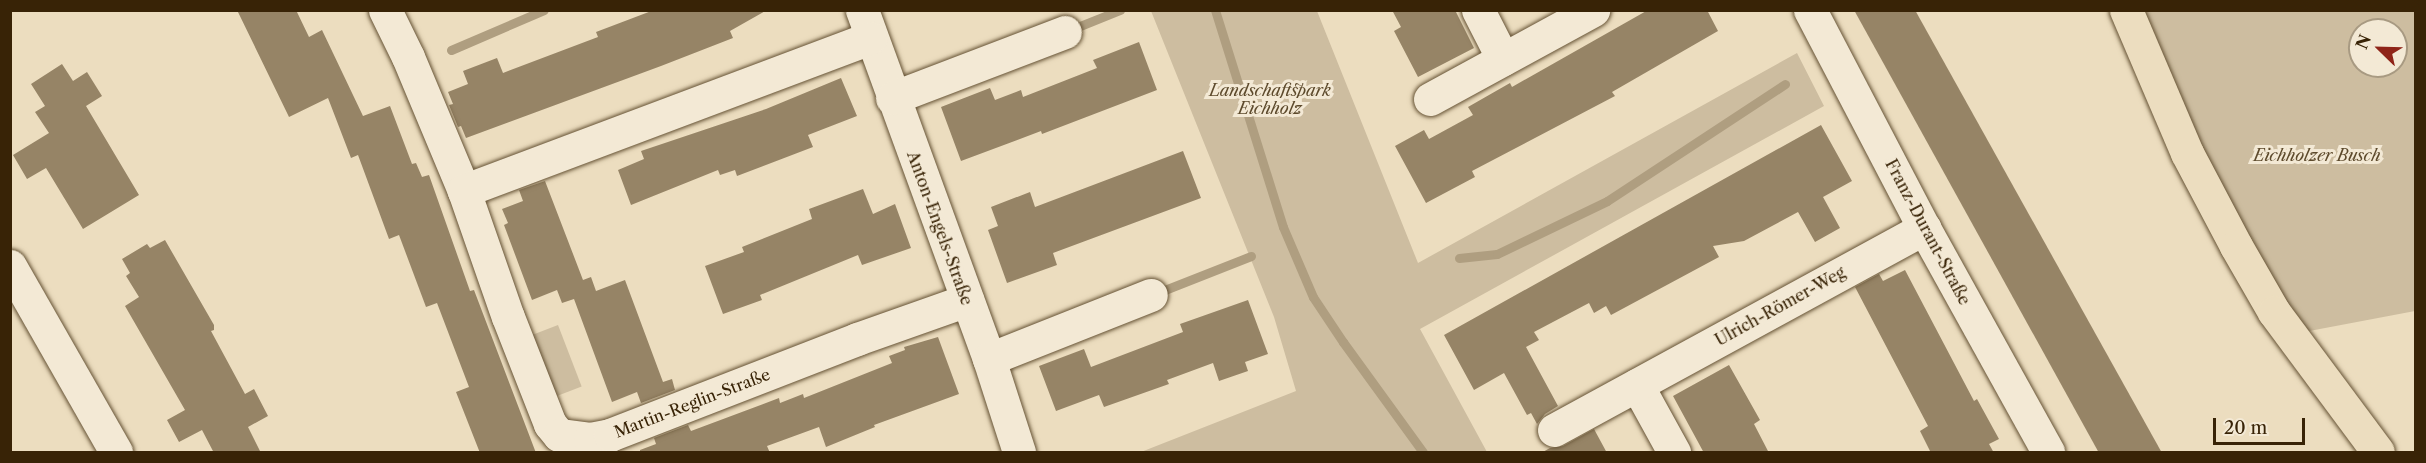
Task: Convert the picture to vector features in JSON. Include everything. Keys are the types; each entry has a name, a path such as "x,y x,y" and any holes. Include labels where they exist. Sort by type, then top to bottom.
{"main road":[{"path":"2127,10 2187,153 2236,246 2274,312 2378,453"}],"street":[{"name":"Martin-Reglin-Straße","path":"385,10 409,59 464,191 508,317 550,424 559,435 590,439 610,435 857,339 967,300"},
{"path":"1478,10 1503,59"},
{"path":"1430,99 1593,10"},
{"name":"Franz-Durant-Straße","path":"1810,10 1924,228 2048,453"},
{"path":"464,191 866,24"},
{"name":"Anton-Engels-Straße","path":"866,24 989,359 1020,453"},
{"path":"892,98 1065,32"},
{"name":"Ulrich-Römer-Weg","path":"1554,430 1924,228"},
{"path":"10,266 116,453"},
{"path":"989,359 1151,295"},
{"path":"1636,385 1674,453"}],"green space":[{"name":"Landschaftspark Eichholz","path":"1151,11 1317,11 1418,263 1797,53 1824,106 1420,329 1487,452 1141,452 1296,391 1274,317"},
{"name":"Eichholzer Busch","path":"2141,11 2415,11 2415,311 2304,332 2201,149"},
{"path":"558,325 582,387 552,398 528,336"}],"building":[{"path":"237,10 296,10 309,37 322,30 363,116 390,106 412,164 416,163 422,177 429,175 470,291 474,290 536,453 480,453 456,392 469,387 437,303 426,307 399,235 389,239 358,155 351,158 328,98 289,117"},
{"path":"654,10 767,10 730,31 733,38 661,66 466,138 461,126 458,127 449,105 453,104 448,92 468,84 463,71 497,58 503,73 598,37 596,32"},
{"path":"1392,10 1455,10 1474,48 1418,77 1394,31 1401,27"},
{"path":"1648,10 1707,10 1718,31 1612,92 1615,96 1472,171 1475,177 1426,203 1395,146 1424,130 1429,139 1473,115 1468,107 1510,83 1512,87"},
{"path":"1854,10 1915,10 2162,453 2099,453"},
{"path":"1139,42 1157,90 1042,134 1041,131 961,161 941,107 990,88 995,100 1021,90 1023,97 1097,68 1093,60"},
{"path":"62,64 73,81 87,72 102,96 86,106 139,195 83,229 46,168 27,179 13,155 49,133 35,112 45,106 31,84"},
{"path":"841,78 857,116 808,135 813,147 737,176 735,170 720,175 718,170 631,205 618,170 644,159 641,151 766,109"},
{"path":"1821,125 1852,181 1823,197 1840,228 1815,242 1798,212 1744,241 1713,246 1719,257 1611,315 1606,306 1594,313 1589,303 1534,332 1539,340 1526,347 1558,406 1545,414 1537,424 1531,413 1527,415 1504,373 1474,390 1444,335"},
{"path":"1183,151 1201,198 1053,253 1057,265 1007,283 988,230 998,226 991,207 1030,192 1035,207"},
{"path":"545,181 583,280 591,277 596,291 625,280 663,382 672,379 675,390 641,403 637,392 612,402 574,299 562,303 557,290 532,300 504,225 508,223 502,209 523,201 519,190"},
{"path":"863,189 873,214 895,204 911,248 862,265 858,255 760,295 762,300 723,314 705,266 744,252 742,247 812,219 809,209"},
{"path":"165,240 214,325 214,330 211,331 245,394 254,389 268,416 248,427 261,453 214,453 202,430 179,442 167,420 185,410 125,306 139,297 126,276 130,273 122,259 147,244 150,248"},
{"path":"1905,270 1974,401 1977,399 1999,439 1989,444 1994,453 1931,453 1920,431 1928,426 1855,287 1879,274 1883,281"},
{"path":"1248,300 1268,354 1245,362 1248,371 1219,381 1213,363 1167,380 1169,384 1104,407 1099,395 1056,411 1039,366 1084,349 1091,367 1183,332 1180,324"},
{"path":"938,337 959,394 874,425 875,427 826,447 819,427 767,446 770,453 640,453 640,450 656,444 654,438 688,425 691,431 779,398 780,403 803,394 804,398 892,363 889,356 905,350 904,347"},
{"path":"1729,365 1760,420 1754,424 1769,453 1704,453 1673,396"},
{"path":"1594,429 1607,453 1541,453 1550,448 1563,446"}],"waterway":[{"path":"451,50 544,10"},
{"path":"1070,30 1120,10"},
{"path":"1215,10 1283,227 1313,297 1423,452"},
{"path":"1459,258 1497,254 1607,201 1785,84"},
{"path":"1157,293 1251,256"}]}
